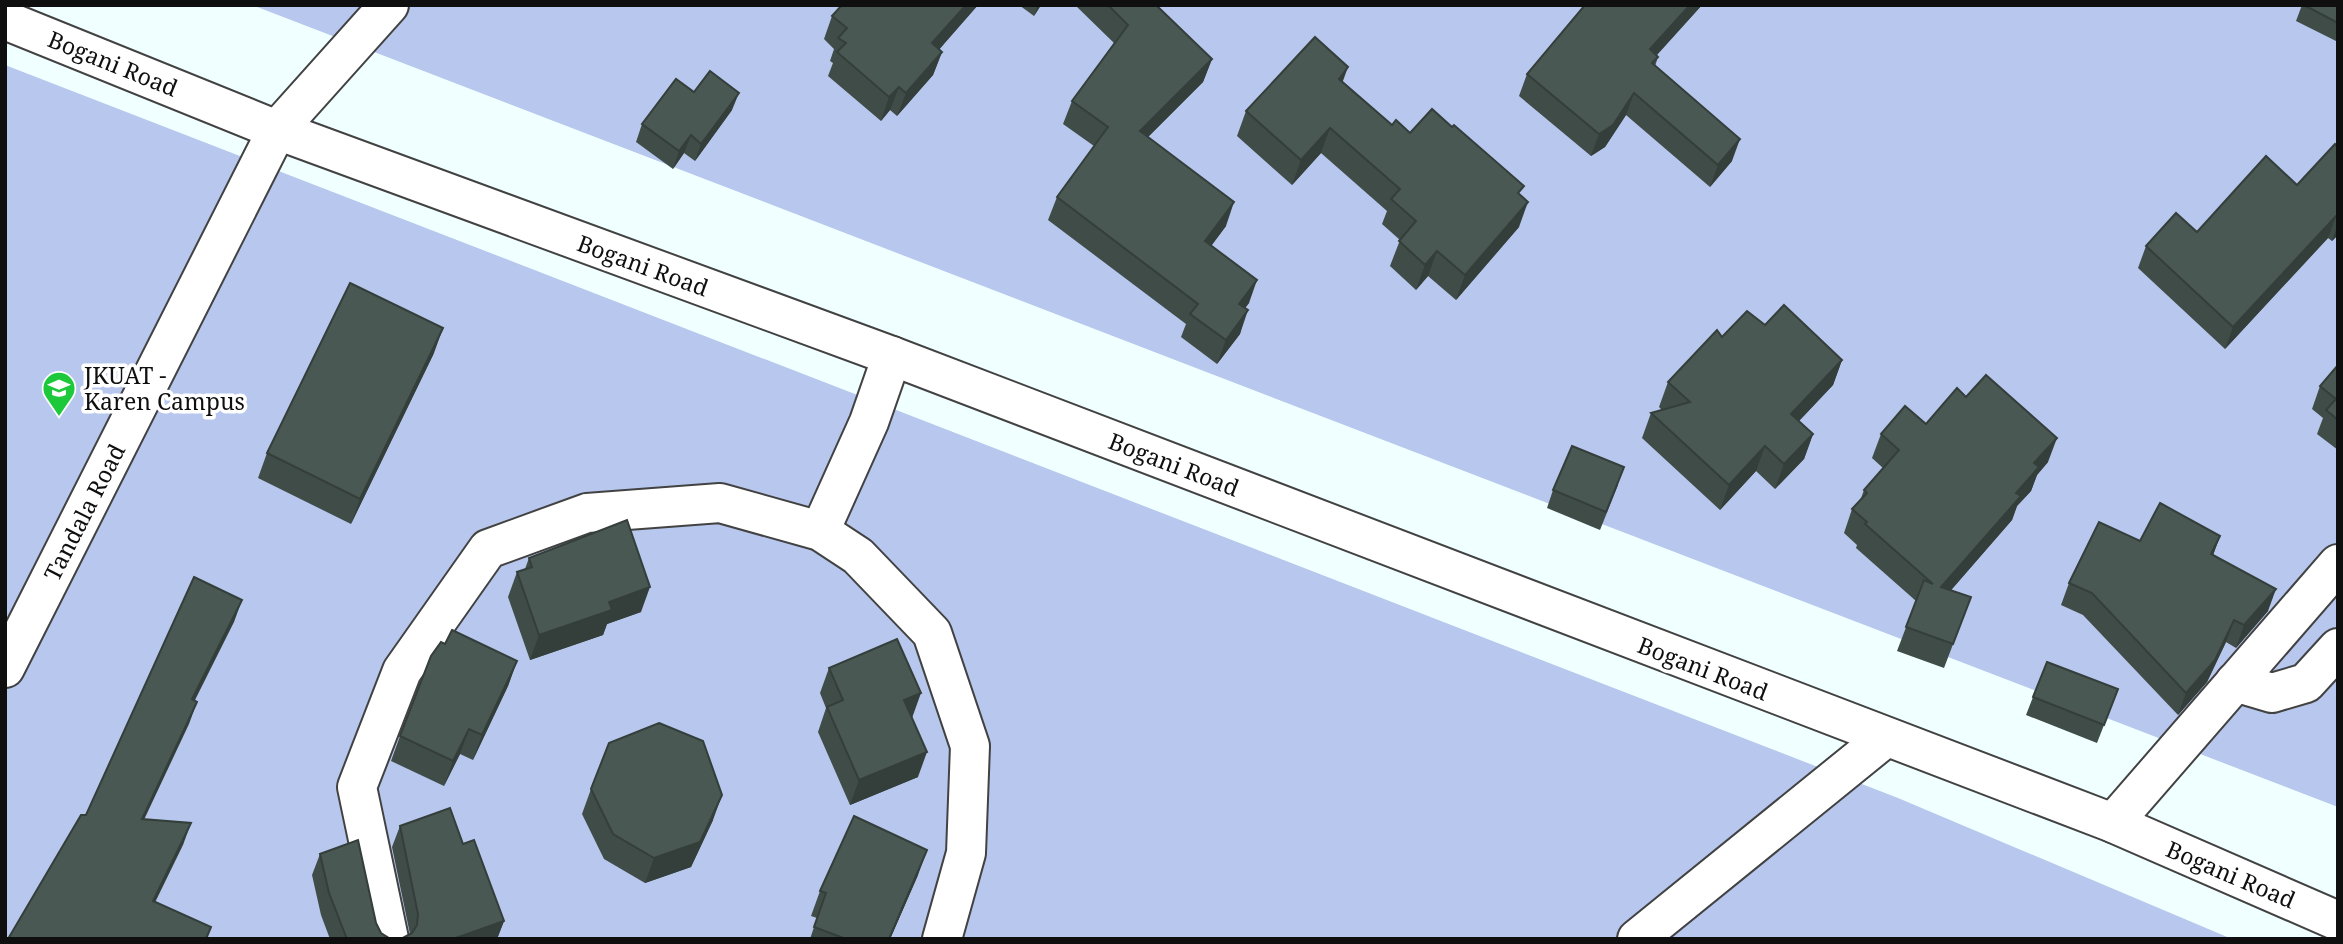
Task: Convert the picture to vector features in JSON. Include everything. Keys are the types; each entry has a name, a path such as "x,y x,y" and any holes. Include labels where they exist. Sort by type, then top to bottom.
{"street":[{"name":"Tandala Road","path":"5,668 277,130 389,5"},
{"name":"Bogani Road","path":"5,20 277,130 891,356 2112,823 2338,921"},
{"path":"820,531 869,422 891,356"},
{"path":"389,939 357,787 401,671 488,549 587,513 720,503 820,531 858,556 932,633 970,746 966,853 942,939"},
{"path":"2112,823 2338,564"},
{"path":"2235,682 2272,693 2306,683 2338,648"},
{"path":"1637,939 1885,738"}],"shaded area":[{"path":"252,5 2338,5 2338,807"},
{"path":"5,65 1898,798 2232,939 5,939"}],"building":[{"path":"842,5 966,5 932,43 942,52 906,93 899,87 889,97 837,52 846,43 838,38 847,28 832,16"},
{"path":"1108,5 1156,5 1212,59 1140,131 1234,202 1205,241 1257,280 1239,304 1248,310 1226,340 1190,314 1198,304 1057,197 1108,127 1072,101 1128,25"},
{"path":"1585,5 1690,5 1650,49 1658,57 1652,63 1740,139 1718,165 1634,93 1613,125 1599,134 1527,74"},
{"path":"2304,5 2338,5 2338,23"},
{"path":"1315,37 1348,67 1339,79 1392,125 1396,120 1410,133 1432,109 1524,186 1518,193 1528,202 1465,275 1437,251 1425,265 1399,241 1416,221 1391,199 1400,189 1330,128 1301,160 1246,111"},
{"path":"710,71 739,93 701,144 691,135 679,151 642,124 676,79 694,92"},
{"path":"2335,144 2338,147 2338,217 2336,216 2233,327 2146,246 2176,213 2197,232 2266,156 2297,185"},
{"path":"350,283 443,328 360,499 267,453"},
{"path":"1784,305 1842,360 1791,414 1813,434 1784,464 1765,446 1729,485 1651,413 1690,402 1668,382 1717,330 1722,337 1747,311 1765,325"},
{"path":"2338,365 2338,420 2326,410 2336,399 2320,386"},
{"path":"1986,375 2057,438 2034,463 2039,467 2016,493 2021,496 1941,587 1971,597 1953,644 1906,627 1924,580 1933,584 1865,524 1867,522 1852,509 1867,493 1864,490 1899,450 1881,434 1905,406 1926,424 1957,388 1966,397"},
{"path":"1572,446 1624,467 1606,512 1553,490"},
{"path":"2160,503 2220,536 2211,554 2276,589 2244,625 2234,620 2215,660 2186,693 2092,593 2069,583 2099,522 2140,541"},
{"path":"627,520 650,587 609,602 612,610 539,635 517,572 532,567 529,558"},
{"path":"194,577 242,600 192,699 197,702 142,819 191,823 153,901 211,927 206,939 8,939 81,815 86,815"},
{"path":"452,630 517,661 482,735 469,729 453,761 400,736 431,656 441,642 445,644"},
{"path":"897,639 921,693 904,700 927,752 859,780 827,707 843,700 829,668"},
{"path":"2047,662 2118,689 2104,725 2033,697"},
{"path":"659,723 703,741 722,795 700,842 654,858 613,834 591,789 609,743"},
{"path":"450,808 463,844 474,840 504,921 453,939 401,939 412,933 417,925 418,914 400,826"},
{"path":"854,816 927,850 889,939 846,939 814,927 826,893 820,891"},
{"path":"358,840 376,923 381,933 398,939 347,939 329,893 320,854"}],"place":[{"name":"JKUAT - Karen Campus","path":"59,418"}]}
